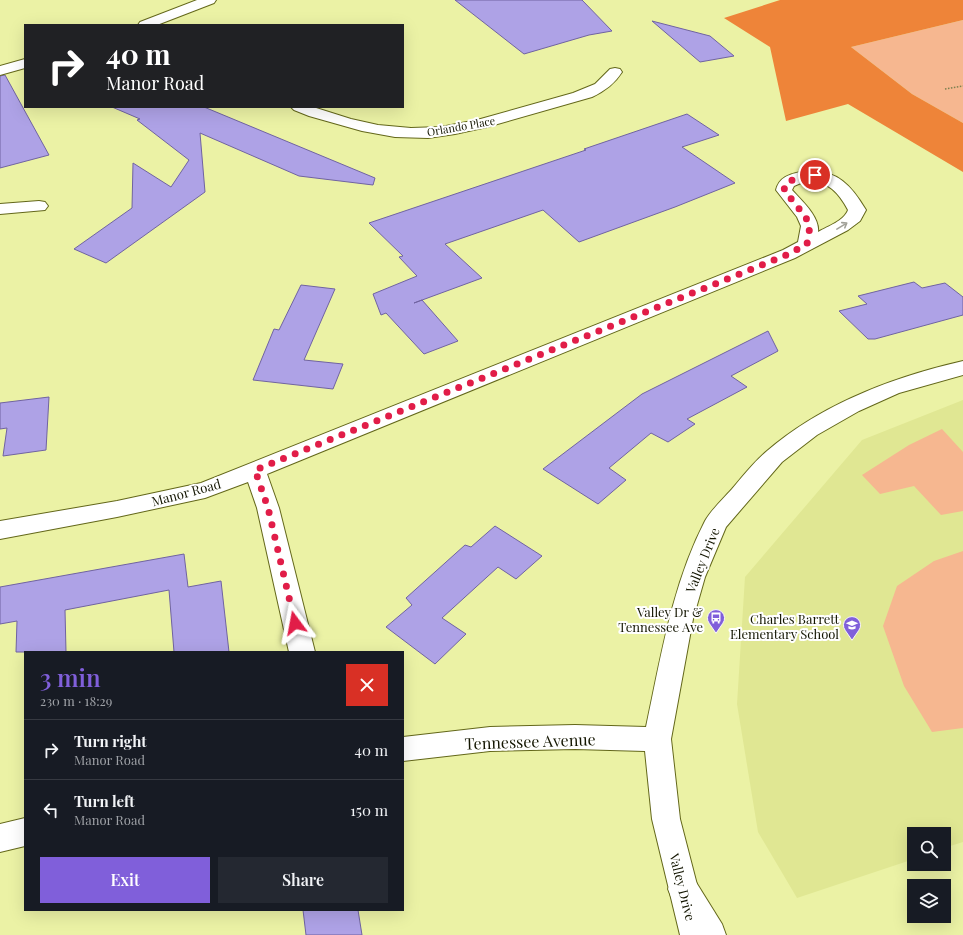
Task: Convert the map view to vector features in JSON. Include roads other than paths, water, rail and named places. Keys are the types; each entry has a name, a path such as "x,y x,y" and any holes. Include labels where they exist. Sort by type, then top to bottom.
{"street":[{"path":"148,24 210,0"},
{"path":"0,71 24,63"},
{"name":"Orlando Place","path":"302,108 328,118 370,129 407,133 429,133 474,125 577,97 600,87 615,72"},
{"name":"Manor Road","path":"0,530 117,509 205,490 789,254 842,226 854,218 857,210 854,202 835,182 815,175 807,175 796,178 786,183 784,190 805,216 810,226 807,244"},
{"path":"0,209 39,206"},
{"name":"Valley Drive","path":"695,935 666,819 657,739 681,619 693,577 716,523 742,491 774,457 809,430 852,406 892,388 963,368"},
{"path":"255,470 268,508 302,651"},
{"name":"Tennessee Avenue","path":"404,749 490,739 574,737 657,739"},
{"path":"0,838 24,832"},
{"path":"684,889 711,935"}],"place":[{"name":"Valley Dr & Tennessee Ave","path":"716,633"},
{"name":"Charles Barrett Elementary School","path":"852,640"}]}
